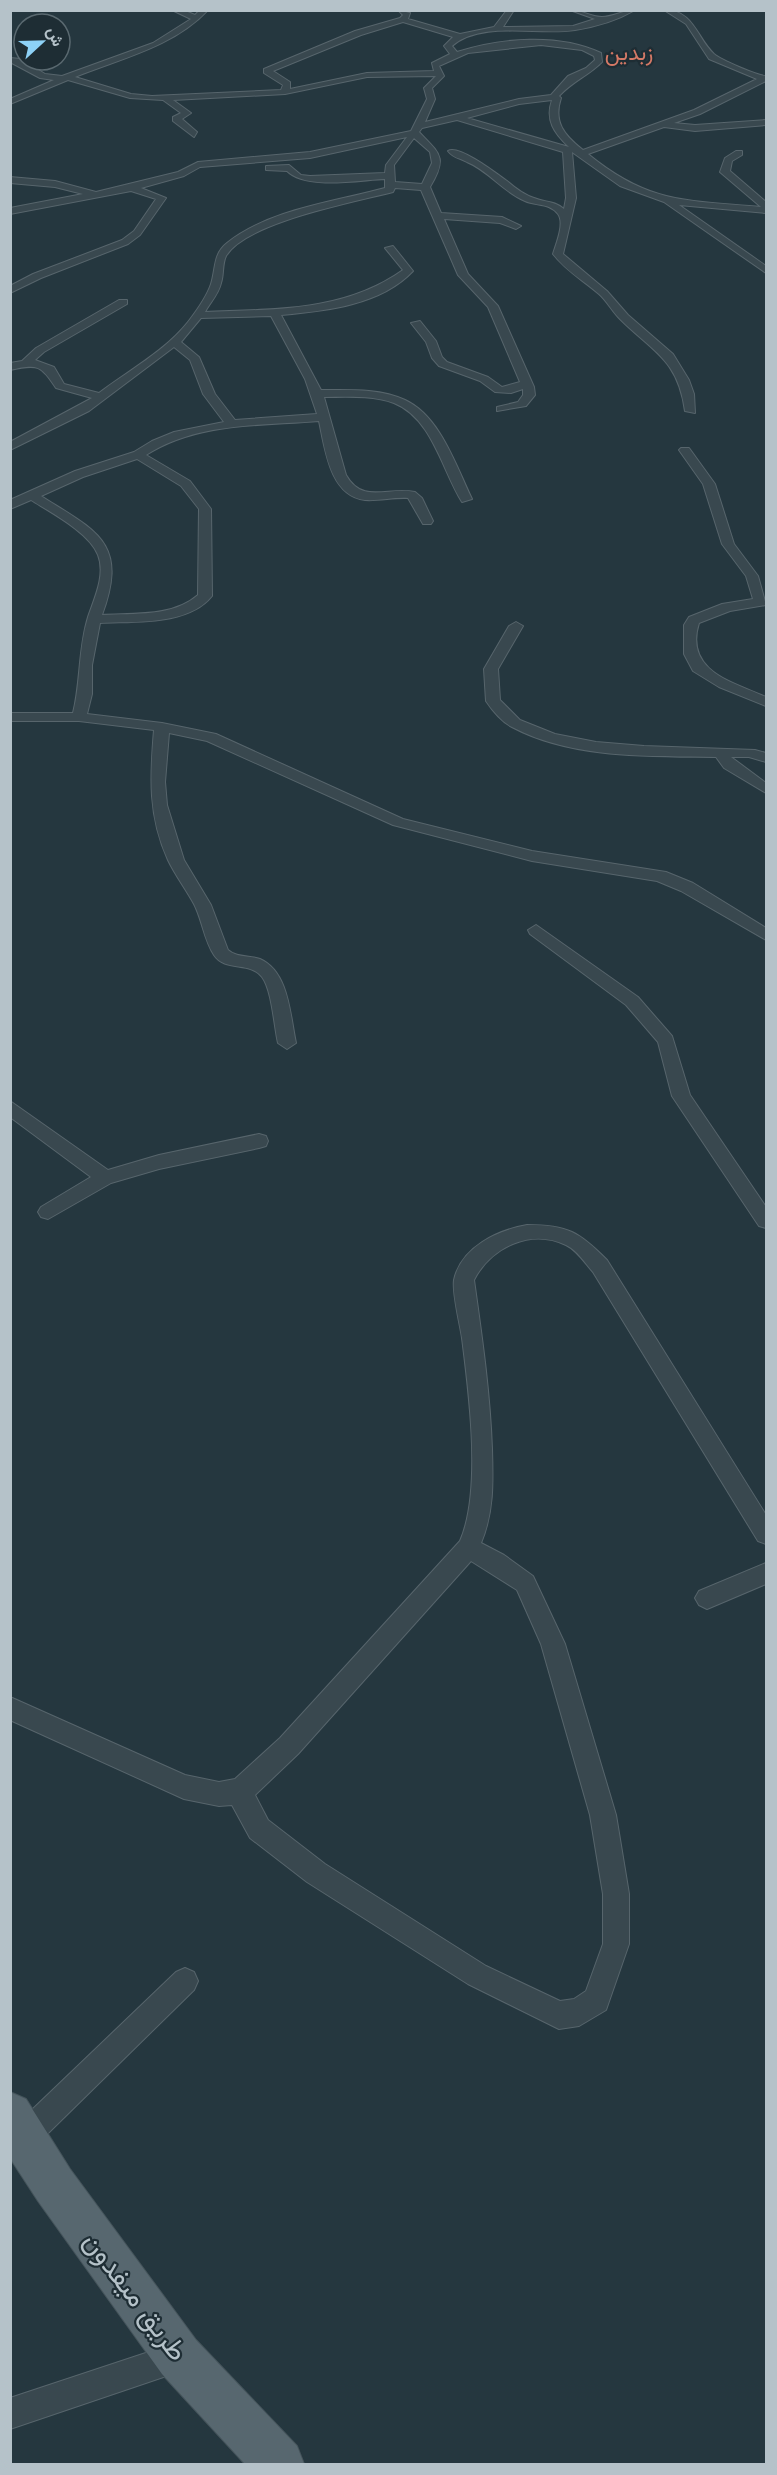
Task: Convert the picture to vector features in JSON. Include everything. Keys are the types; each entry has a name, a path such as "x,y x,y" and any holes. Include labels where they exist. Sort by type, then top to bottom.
{"main road":[{"name":"طريق ميفدون","path":"17,2126 54,2186 179,2357 279,2464"}],"street":[{"path":"175,10 196,19"},
{"path":"10,102 66,78 161,44 182,33 205,10"},
{"path":"401,10 407,15 404,20"},
{"path":"499,29 511,10"},
{"path":"573,10 605,20"},
{"path":"454,54 448,46 461,37 499,29 573,28 632,10"},
{"path":"667,10 688,22 712,57 765,79"},
{"path":"285,92 287,84 269,75 267,71 358,33 404,20 461,37"},
{"path":"499,29 515,37 535,39"},
{"path":"10,211 132,188 181,174 198,165 310,155 416,131 495,106 553,97 571,78 594,67 599,60 598,55 586,48 554,44 491,47 454,54 435,65 440,73"},
{"path":"10,60 18,61 42,76 66,78 134,97 285,92 368,75 440,73"},
{"path":"10,447 71,418 174,343 197,315 216,285 220,258 229,246 254,230 280,219 382,194 390,190 390,165 416,131 431,99 428,88 440,73"},
{"path":"459,118 575,151 663,125 697,112 765,79"},
{"path":"164,97 187,113 176,119 194,134"},
{"path":"553,97 557,98 552,120 565,140 575,151 625,185 666,199 766,208"},
{"path":"663,125 695,128 766,123"},
{"path":"416,131 430,144 438,163 425,187"},
{"path":"452,151 458,157 474,161 509,188 538,205 551,203 562,212 566,221"},
{"path":"575,151 571,192 558,254 573,271 610,298 622,315 676,361 690,396 691,411"},
{"path":"739,153 728,160 725,172 766,208"},
{"path":"262,159 270,169 289,168 296,176 304,179 391,181 425,187"},
{"path":"10,290 37,276 125,242 136,233 181,174"},
{"path":"10,180 55,184 95,195"},
{"path":"425,187 463,275 492,306 526,383 529,395 526,401 514,407 501,409"},
{"path":"132,188 161,198"},
{"path":"666,199 766,270"},
{"path":"439,216 502,220 516,226"},
{"path":"197,315 274,311 339,304 399,278 408,268 390,248"},
{"path":"10,367 27,362 40,350 123,302"},
{"path":"274,311 316,393 329,443 345,484 351,491 361,495 411,495 416,498 427,521"},
{"path":"416,323 431,341 437,358 443,364 483,379 499,390 511,390 526,383"},
{"path":"174,343 186,348 196,359 208,393 232,424"},
{"path":"27,362 50,369 60,386 101,397"},
{"path":"316,393 374,396 406,405 424,421 466,499"},
{"path":"10,505 79,474 138,455 176,436 232,424 321,417"},
{"path":"685,450 709,484 728,544 752,576 764,602 727,607 694,620 691,626 691,654 698,668 766,702"},
{"path":"94,619 173,612 199,604 205,596 205,509 201,498 176,477 138,455"},
{"path":"33,496 78,527 99,545 105,555 104,583 85,665 86,694 79,717"},
{"path":"516,626 505,640 494,665 489,692 496,709 516,725 550,738 584,743 750,753 766,758"},
{"path":"10,717 79,717 193,732 242,749 398,822 532,856 660,876 687,887 766,935"},
{"path":"162,727 157,782 159,805 176,860 202,904 221,953 229,960 253,963 268,972 275,988 287,1043"},
{"path":"721,753 729,765 766,789"},
{"path":"536,930 632,1001 666,1040 681,1096 766,1221"},
{"path":"10,1107 105,1178"},
{"path":"48,1212 105,1178 159,1162 259,1141"},
{"path":"10,1708 184,1787 219,1794 241,1791 289,1746 468,1548 477,1527 482,1500 480,1395 464,1280 470,1264 487,1247 515,1234 541,1231 573,1240 600,1266 766,1533"},
{"path":"241,1791 246,1807 259,1829 316,1873 477,1975 559,2015 579,2012 596,2000 616,1944 616,1894 603,1815 553,1644 525,1583 496,1562 468,1548"},
{"path":"707,1598 766,1573"},
{"path":"17,2126 185,1981"},
{"path":"10,2414 179,2357"}],"district":[{"name":"زبدين","path":"629,52"}]}
